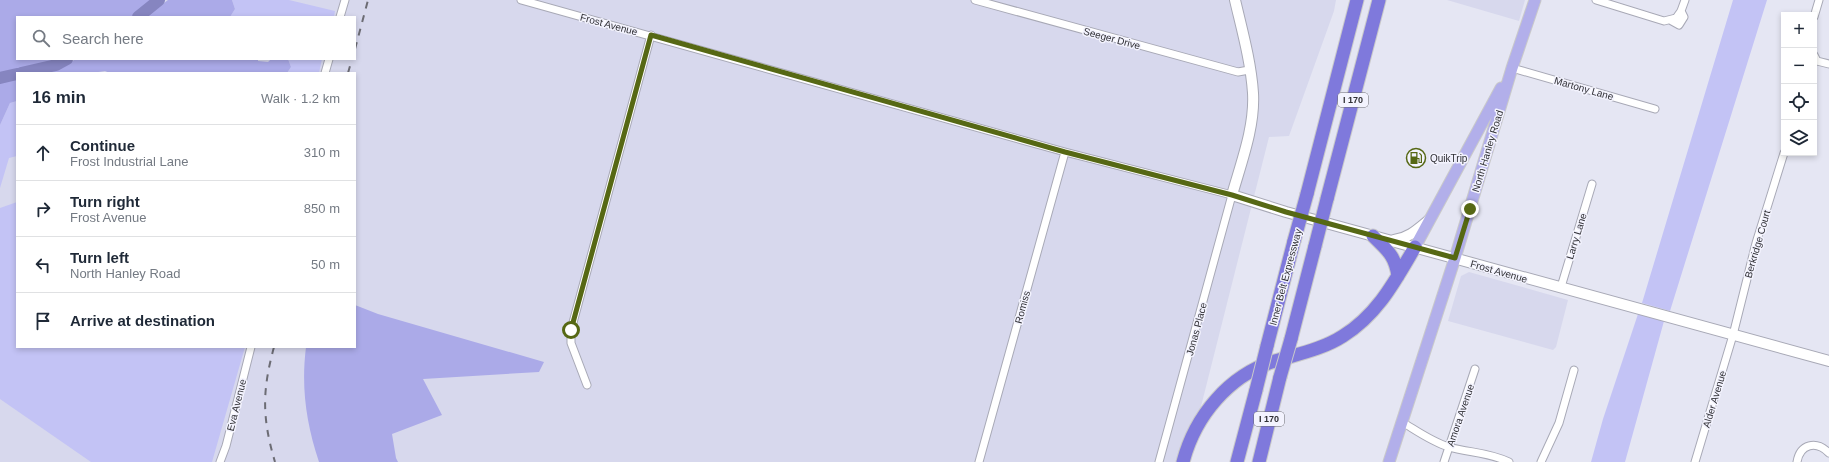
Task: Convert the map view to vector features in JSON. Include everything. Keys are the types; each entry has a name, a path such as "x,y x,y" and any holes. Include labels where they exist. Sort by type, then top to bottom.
{"highway":[{"name":"Inner Belt Expressway","path":"1237,462 1357,0"},
{"name":"Inner Belt Expressway","path":"1259,462 1379,0"},
{"path":"1373,236 1392,255 1397,265 1398,276"},
{"path":"1183,462 1195,428 1208,408 1224,391 1253,370 1274,361 1316,349 1342,336 1370,315 1386,296 1415,247"}],"main road":[{"name":"North Hanley Road","path":"1389,462 1455,258 1512,68 1535,0"},
{"path":"1415,247 1512,68"}],"street":[{"path":"340,16 345,0"},
{"name":"Frost Avenue","path":"521,0 651,35 1065,152 1232,195 1286,212 1829,361"},
{"name":"Seeger Drive","path":"975,0 1238,72 1250,70"},
{"path":"1232,195 1248,138 1253,94 1250,70 1235,0"},
{"path":"1596,0 1664,21 1673,19 1681,12 1684,0"},
{"path":"1815,12 1819,0"},
{"path":"587,386 571,343 571,330 651,35"},
{"path":"325,72 329,60"},
{"path":"1817,61 1829,64"},
{"name":"Martony Lane","path":"1512,68 1655,109"},
{"name":"Romiss","path":"979,462 1065,152"},
{"name":"Berkridge Court","path":"1733,335 1756,243 1783,156"},
{"name":"Larry Lane","path":"1561,287 1592,184"},
{"name":"Jonas Place","path":"1159,462 1232,195"},
{"path":"1390,240 1401,239 1412,234 1430,219"},
{"name":"Alder Avenue","path":"1695,462 1733,335"},
{"name":"Eva Avenue","path":"220,462 226,446 251,348"},
{"name":"Amora Avenue","path":"1444,462 1448,446 1475,369"},
{"path":"1542,462 1559,424 1574,370"},
{"path":"1402,422 1424,436 1448,446 1494,455 1509,462"},
{"path":"1797,462 1799,453 1802,449 1809,446 1822,448 1829,453"}],"shaded area":[{"path":"0,0 1336,0 1334,11 1289,136 1269,137 1187,462 0,462"},
{"path":"0,0 154,0 133,16 16,16 16,60 59,60 0,74"},
{"path":"168,0 232,0 235,9 231,16 147,16"},
{"path":"232,0 289,0 335,11 334,16 231,16 235,9"},
{"path":"1447,0 1525,0 1519,21"},
{"path":"1733,0 1767,0 1670,311 1642,303"},
{"path":"74,60 258,60 268,62 270,60 288,60 291,67 288,72 44,72 59,68"},
{"path":"288,60 322,60 319,72 288,72 291,67"},
{"path":"16,78 16,101 10,103 0,125 0,82"},
{"path":"16,101 16,156 9,158 0,188 0,125 10,103"},
{"path":"16,202 16,348 245,348 212,462 91,462 0,399 0,208"},
{"path":"1469,272 1568,300 1556,347 1553,350 1448,321 1461,276"},
{"path":"356,305 378,314 544,362 539,372 423,379 442,415 392,434 398,462 319,462 308,419 304,391 306,348 356,348"},
{"path":"1638,314 1664,321 1625,462 1591,462 1603,419"}],"waterway":[{"path":"139,16 159,0"},
{"path":"25,72 56,65 65,60"},
{"path":"0,78 16,74"}],"railway":[{"path":"356,45 368,0"},
{"path":"348,72 352,60"},
{"path":"274,348 267,377 265,404 268,432 275,462"}],"place":[{"name":"QuikTrip","path":"1416,158"}],"route":[{"path":"571,330 651,35 1065,152 1232,195 1286,212 1455,258 1470,209"}]}
